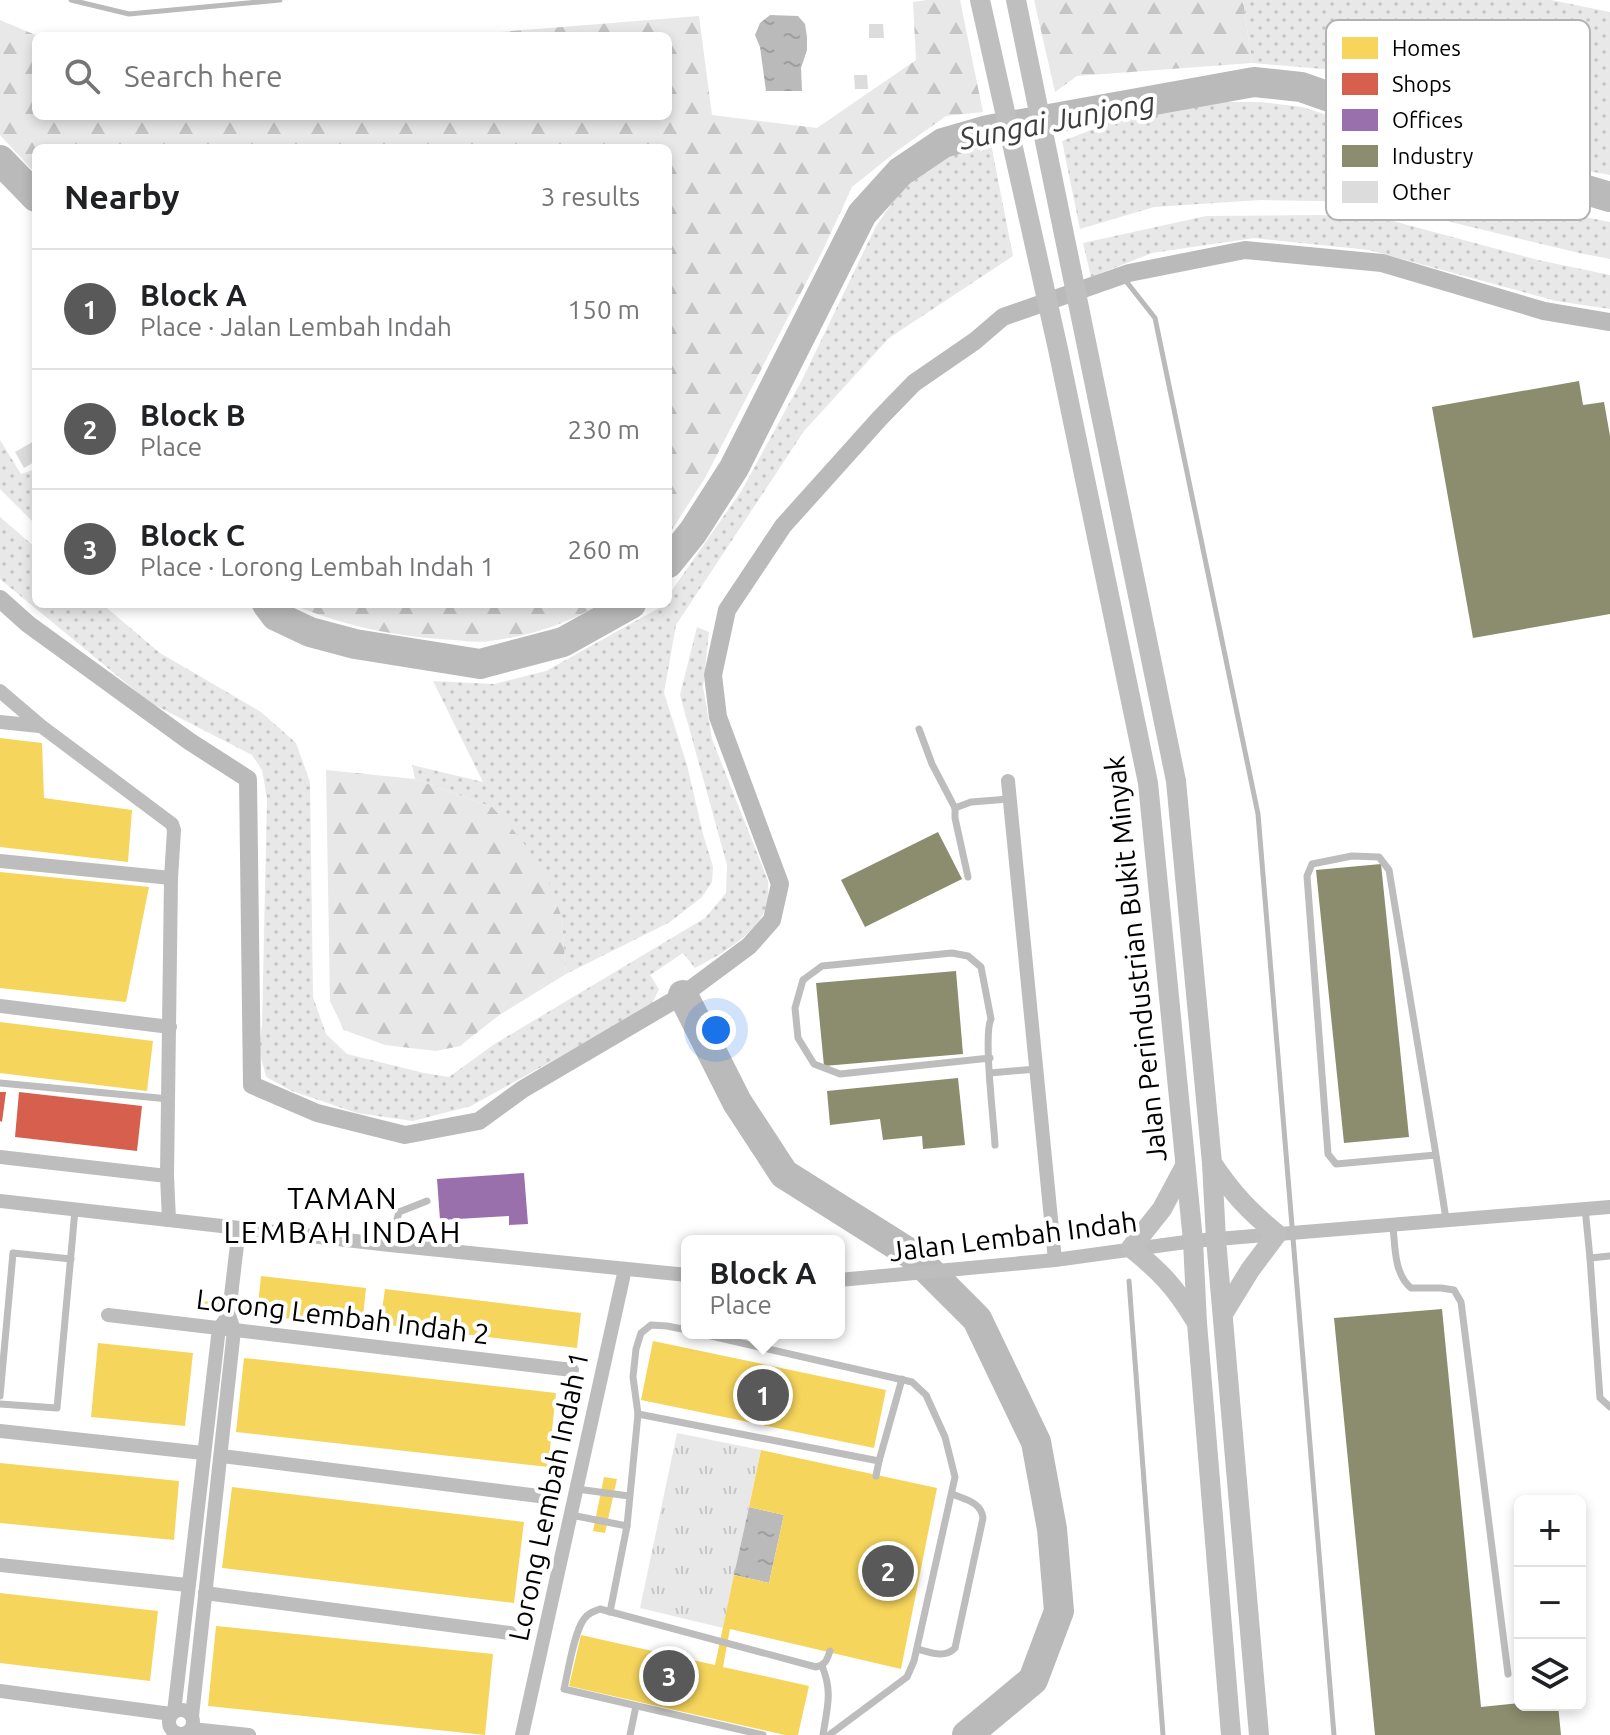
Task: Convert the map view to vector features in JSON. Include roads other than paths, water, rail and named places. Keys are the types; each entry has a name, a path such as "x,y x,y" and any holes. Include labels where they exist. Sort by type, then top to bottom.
{"main road":[{"name":"Jalan Perindustrian Bukit Minyak","path":"980,0 1058,349 1148,783 1193,1241 1231,1735"},
{"name":"Jalan Perindustrian Bukit Minyak","path":"1016,0 1176,781 1212,1163 1259,1735"},
{"path":"1212,1163 1231,1191 1254,1214 1288,1233 1250,1270 1223,1314"},
{"path":"1185,1164 1162,1209 1131,1248 1157,1269 1180,1294 1197,1323"}],"street":[{"path":"0,691 41,726 172,824 174,830 167,1176 169,1220"},
{"path":"0,722 41,726"},
{"path":"1008,781 1055,1260"},
{"path":"0,861 171,878"},
{"path":"0,1006 170,1027"},
{"path":"0,1157 167,1176"},
{"path":"0,1201 681,1274"},
{"name":"Jalan Lembah Indah","path":"845,1280 976,1269 1193,1241 1610,1207"},
{"path":"230,1304 239,1228"},
{"name":"Lorong Lembah Indah 1","path":"522,1735 625,1269"},
{"name":"Lorong Lembah Indah 2","path":"108,1315 572,1370"},
{"path":"219,1328 172,1713 168,1723 176,1734 185,1734 192,1722 234,1330"},
{"path":"0,1431 203,1453"},
{"path":"222,1456 547,1497"},
{"path":"0,1565 187,1585"},
{"path":"205,1593 510,1633"},
{"path":"0,1691 172,1713 186,1711 192,1722 249,1735"}],"lane":[{"path":"919,729 932,764 955,808 968,877"},
{"path":"955,808 971,802 1009,799"},
{"path":"1436,1155 1336,1164 1328,1154 1307,876 1312,864 1352,856 1379,857 1389,870 1436,1155 1446,1219"},
{"path":"990,1058 840,1074 814,1064 798,1038 795,1008 803,980 822,966 952,953 968,956 981,967 991,1019 987,1026 990,1058 995,1145"},
{"path":"990,1073 1036,1069"},
{"path":"0,1083 169,1093"},
{"path":"390,1245 399,1212 427,1201"},
{"path":"1585,1208 1600,1398 1610,1407"},
{"path":"0,1404 57,1408 75,1210"},
{"path":"1393,1223 1397,1264 1404,1282 1411,1288 1454,1290 1461,1302 1508,1674"},
{"path":"0,1396 13,1253 71,1259"},
{"path":"1590,1258 1610,1256"},
{"path":"610,1612 627,1526 638,1414 633,1377 636,1349 641,1333 651,1325 681,1329"},
{"path":"725,1339 912,1382 926,1395 945,1437 955,1477 917,1649 907,1677 829,1735"},
{"path":"876,1476 902,1379"},
{"path":"638,1414 879,1461"},
{"path":"577,1489 629,1496"},
{"path":"917,1649 944,1655 955,1648 983,1518 982,1509 977,1504 952,1494"},
{"path":"571,1515 627,1526"},
{"path":"763,1735 564,1689 583,1619 600,1609 816,1667 822,1666"},
{"path":"822,1666 830,1651"},
{"path":"822,1666 829,1683 823,1735"},
{"path":"630,1735 636,1706"}],"water":[{"path":"770,15 798,16 805,24 807,50 801,68 802,91 766,91 760,47 755,35 760,23"},
{"path":"749,1507 784,1515 769,1583 734,1575"}],"waterway":[{"path":"71,0 129,14 280,0"},
{"name":"Sungai Junjong","path":"672,558 693,532 734,468 862,214 900,172 943,143 988,130 1254,82 1301,87 1326,96"},
{"name":"Sungai Junjong","path":"0,160 32,193"},
{"name":"Sungai Junjong","path":"1590,191 1610,197"},
{"path":"0,599 28,624 189,741 248,779 252,1085 317,1113 405,1135 479,1121 523,1089 683,995 749,946 772,920 780,884 718,717 713,675 727,610 783,526 880,418 914,383 975,341 1003,317 1129,273 1245,250 1382,263 1544,311 1610,322"},
{"path":"1122,276 1155,318 1258,814 1334,1735"},
{"name":"Sungai Junjong","path":"270,608 276,616 310,632 355,644 480,664 563,642 624,608"},
{"path":"683,995 737,1102 784,1174 914,1256 977,1319 1036,1442 1052,1529 1059,1611 1033,1680 967,1735"},
{"path":"1129,1281 1163,1735"}],"place":[{"name":"Block A","path":"763,1395"},
{"name":"Block B","path":"888,1571"},
{"name":"Block C","path":"669,1676"}],"district":[{"name":"TAMAN LEMBAH INDAH","path":"343,1215"}]}
